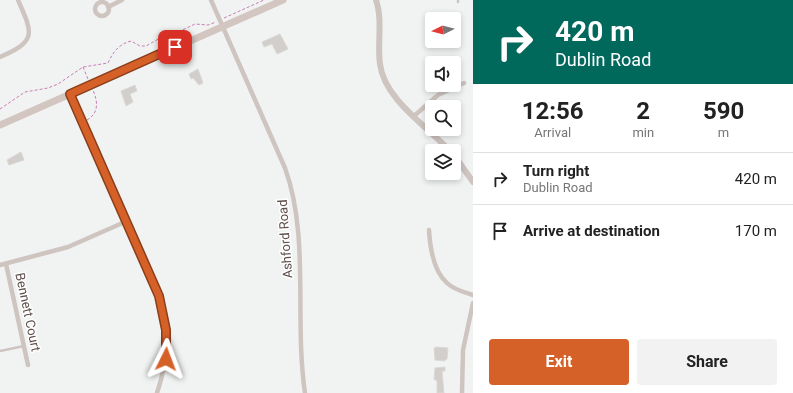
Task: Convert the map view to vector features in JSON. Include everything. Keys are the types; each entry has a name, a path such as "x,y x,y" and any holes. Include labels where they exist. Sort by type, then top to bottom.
{"main road":[{"path":"0,125 222,23 283,0"}],"street":[{"path":"0,57 23,46 30,32 28,22 18,0"},
{"path":"108,7 122,0"},
{"name":"Ashford Road","path":"211,0 285,168 296,203 299,242 300,335 305,393"},
{"path":"376,0 379,14 380,66 383,77 394,97 443,144"},
{"path":"414,116 438,95 464,83"},
{"path":"70,94 159,296 165,318 166,352 164,368 156,393"},
{"path":"461,165 473,182"},
{"path":"0,265 68,246 127,222"},
{"path":"429,230 430,246 440,274 447,284 458,290 473,295"},
{"name":"Bennett Court","path":"6,264 28,365"},
{"path":"462,393 463,350 473,303"}],"lane":[{"path":"0,352 24,346"}],"path":[{"path":"0,109 25,92 48,88 58,84 83,66 108,63 114,51 125,43 131,42 140,46 146,46 162,37 172,35 195,24 208,25 222,23 264,0"},
{"path":"83,66 88,79"},
{"path":"83,122 91,117 96,110 97,101 93,90"}],"building":[{"path":"280,34 288,49 277,54 272,44 264,47 262,42"},
{"path":"198,69 203,83 199,85 193,78 191,79 189,74"},
{"path":"135,85 137,91 130,94 133,102 126,106 121,91"},
{"path":"21,152 24,160 9,165 7,160"},
{"path":"434,348 448,348 447,359 444,361 435,360"},
{"path":"445,367 445,371 442,371 444,393 437,393 437,381 434,379 435,368"}],"route":[{"path":"166,359 167,345 163,306 70,94 175,47"}]}
